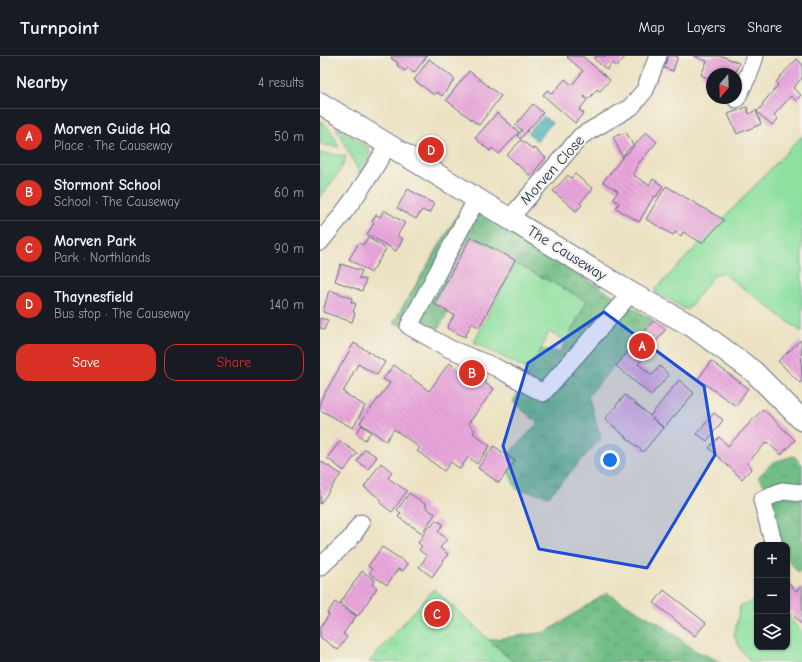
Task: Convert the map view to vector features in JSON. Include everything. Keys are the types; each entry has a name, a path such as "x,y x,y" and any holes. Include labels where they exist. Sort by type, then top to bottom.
{"main road":[{"name":"The Causeway","path":"320,103 631,293 692,326 753,371 802,420"}],"street":[{"name":"Morven Close","path":"510,218 580,136 631,107 644,90 658,56"},
{"path":"742,87 749,74 755,56"},
{"path":"320,242 338,222 364,186 388,145"},
{"path":"477,198 409,326 450,349 496,367 543,392 631,293"},
{"path":"773,542 762,500 782,491 802,493"},
{"path":"320,567 350,539 362,523"}],"highlighted area":[{"path":"604,312 704,386 715,455 647,568 539,549 503,446 528,363"}],"green space":[{"path":"320,121 329,129 339,147 320,144"},
{"path":"336,127 369,148 369,159 360,174"},
{"path":"802,136 802,332 723,273 715,274 687,310 654,291"},
{"path":"320,153 346,156 338,173 320,198"},
{"path":"464,204 653,320 588,396 601,438 549,496 516,489 508,470 515,461 508,455 538,423 513,402 541,349 560,352 587,301 515,263 515,260 471,237 434,304 448,312 435,334 393,323"},
{"path":"515,263 587,301 566,341 549,332 530,371 474,342"},
{"path":"794,456 802,464 802,569 798,572 790,563 790,542 779,542 767,488 758,477 773,462"},
{"path":"434,589 513,662 369,662"},
{"path":"607,593 665,627 694,650 721,662 514,662 489,640 546,632"},
{"path":"754,601 754,650 790,650 790,618 802,632 802,662 751,662 741,650 734,636 740,606"}],"water":[{"path":"543,116 552,123 537,141 528,133"}],"building":[{"path":"392,56 427,56 414,73 408,68 405,71 397,65 398,63 391,58"},
{"path":"582,56 610,80 600,91 597,89 589,99 585,96 584,97 587,100 579,110 584,113 575,123 543,95 547,90 552,94 565,79 572,85 583,71 567,57"},
{"path":"596,56 625,57 616,67 612,63 607,70 594,59"},
{"path":"668,56 678,56 673,71 664,68"},
{"path":"693,56 722,56 739,63 737,68 706,68 706,77 701,75 707,61"},
{"path":"429,59 455,79 442,96 436,92 434,95 414,80"},
{"path":"797,59 802,64 802,78 793,88 801,95 796,101 791,96 774,115 778,119 772,125 757,112 778,85 776,83 779,78"},
{"path":"469,71 501,96 479,125 446,100"},
{"path":"533,104 543,113 520,139 517,136 522,130 515,125"},
{"path":"747,107 749,114 756,110 761,124 737,134 728,114"},
{"path":"497,113 519,132 499,154 492,148 490,151 475,138"},
{"path":"626,132 633,145 622,156 613,137"},
{"path":"646,132 657,142 638,164 633,175 649,185 653,179 663,186 656,197 654,196 639,222 616,208 619,203 613,199 618,191 603,182 625,154 626,155"},
{"path":"521,140 534,150 535,148 546,158 531,175 507,155"},
{"path":"575,174 593,189 580,203 582,205 576,211 553,191 568,175 571,178"},
{"path":"666,186 724,220 702,243 683,232 681,236 675,232 673,235 646,219"},
{"path":"408,189 434,204 429,213 422,210 416,219 397,208"},
{"path":"384,210 405,223 397,236 403,239 396,251 367,234 374,223 372,221 376,215 380,217"},
{"path":"368,237 386,249 371,273 349,259 359,243 363,245"},
{"path":"471,237 515,260 479,328 472,323 465,337 447,328 454,315 434,304"},
{"path":"341,264 362,271 359,278 366,280 362,291 335,281"},
{"path":"329,290 352,298 351,302 356,304 352,322 323,312"},
{"path":"320,318 328,320 324,330 320,328"},
{"path":"653,321 666,329 638,364 652,375 660,366 669,375 651,395 616,366"},
{"path":"801,340 802,381 800,383 778,361"},
{"path":"354,343 385,362 377,375 358,364 343,392 365,406 353,428 320,410 320,401"},
{"path":"711,361 748,388 736,406 698,379"},
{"path":"449,363 464,374 467,369 475,369 483,373 485,383 494,389 468,424 475,430 473,433 490,446 477,464 468,457 460,469 451,462 444,471 417,451 420,448 394,429 386,441 360,423 390,383 383,379 394,365 429,391"},
{"path":"679,380 694,393 664,428 652,418 663,428 643,452 605,419 625,395 650,416"},
{"path":"763,409 795,440 781,455 767,442 747,463 752,468 742,479 709,448 719,437 728,446"},
{"path":"714,413 723,420 707,441 697,434"},
{"path":"362,425 371,432 365,440 356,433"},
{"path":"340,441 357,453 344,471 327,458"},
{"path":"494,446 515,461 499,483 478,468"},
{"path":"365,449 377,457 368,469 357,461"},
{"path":"320,461 341,474 320,504"},
{"path":"381,463 392,472 388,478 407,491 392,512 380,503 382,500 364,487"},
{"path":"409,493 427,505 425,507 435,514 422,533 398,517 401,513 397,510"},
{"path":"436,520 443,524 438,532 447,539 440,548 448,554 432,577 419,567 427,556 419,550 422,546 418,543 429,526 431,527"},
{"path":"382,547 408,564 403,571 398,569 387,585 369,573 372,569 368,566"},
{"path":"362,571 375,580 372,584 377,588 358,616 340,603"},
{"path":"790,584 796,591 802,586 802,625 790,611"},
{"path":"664,590 706,623 695,636 654,603"},
{"path":"335,602 356,616 343,634 347,637 338,650 320,637 320,628 329,615 327,613"}],"place":[{"name":"Thaynesfield","path":"431,150"},
{"name":"Morven Guide HQ","path":"642,346"},
{"name":"Stormont School","path":"472,373"},
{"name":"Morven Park","path":"437,614"}]}
